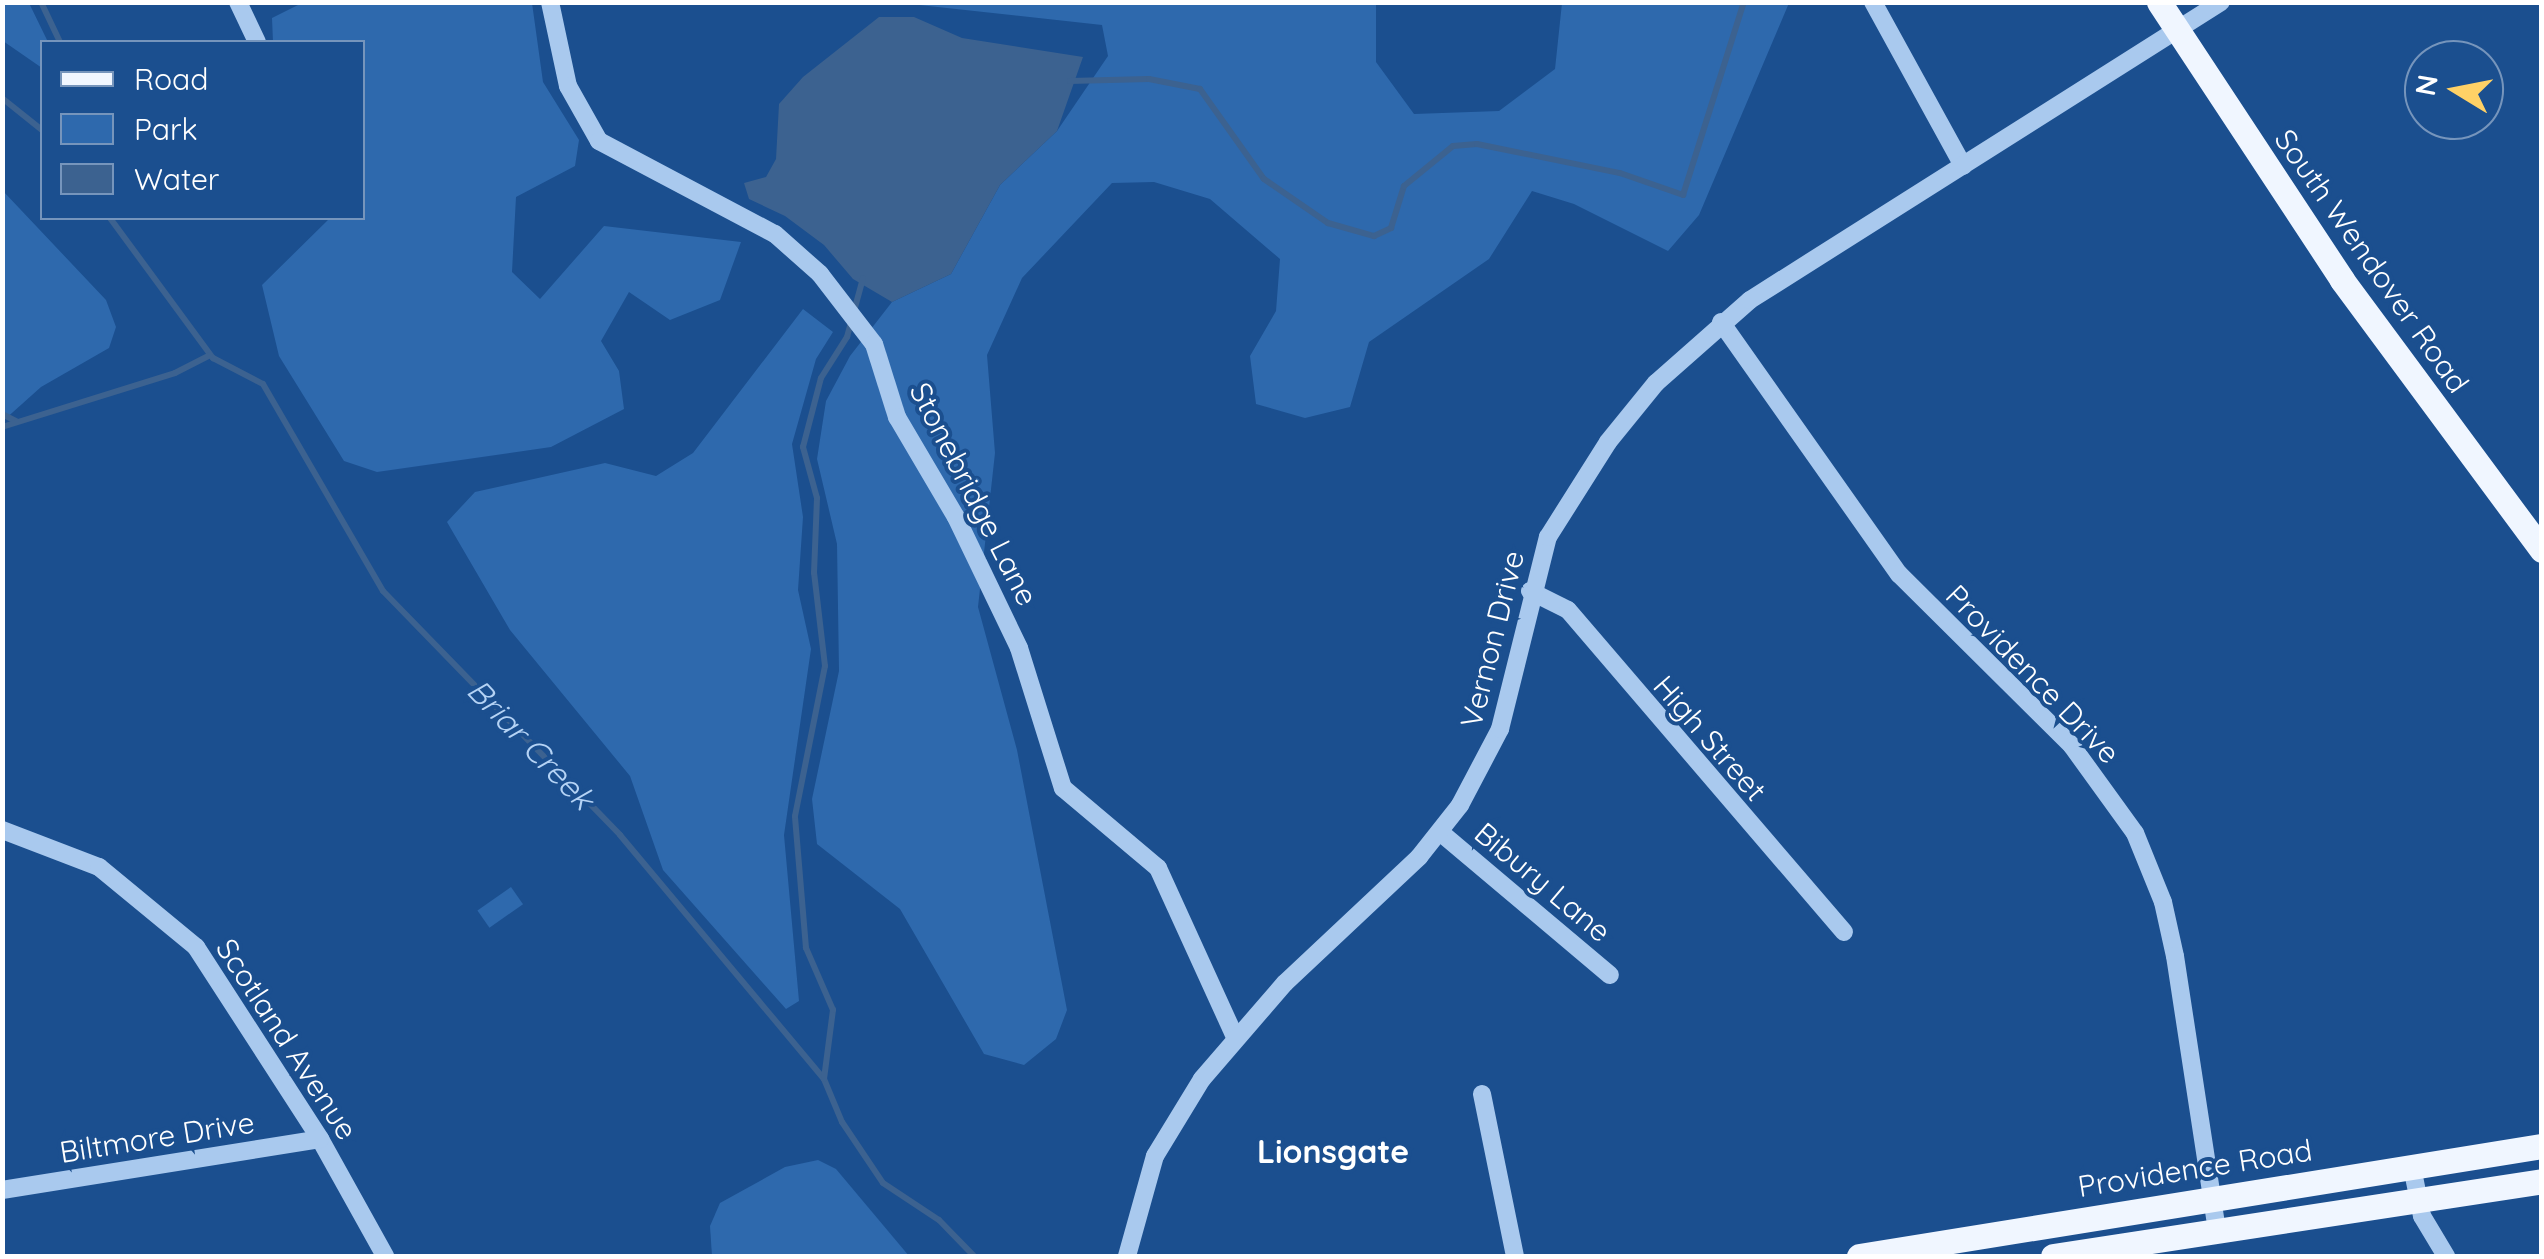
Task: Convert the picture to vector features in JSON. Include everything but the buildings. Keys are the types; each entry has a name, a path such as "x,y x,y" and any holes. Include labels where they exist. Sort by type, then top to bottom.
{"main road":[{"name":"South Wendover Road","path":"2159,2 2342,280 2542,550"},
{"name":"Providence Road","path":"1859,1256 2212,1196 2542,1146"},
{"path":"2053,1256 2542,1181"}],"street":[{"path":"238,2 256,40"},
{"name":"Stonebridge Lane","path":"550,2 568,86 599,141 775,234 844,304 868,337 897,417 1008,622 1063,788 1158,868 1235,1037"},
{"path":"1873,2 1963,166"},
{"name":"Vernon Drive","path":"1127,1256 1139,1199 1164,1139 1235,1037 1440,832 1500,729 1530,590 1548,537 1608,442 1656,382 1721,322 2222,2"},
{"name":"Providence Drive","path":"1721,322 1899,574 2072,746 2135,834 2155,878 2176,956 2217,1231"},
{"name":"High Street","path":"1530,590 1550,595 1568,610 1844,932"},
{"name":"Scotland Avenue","path":"2,830 99,867 196,947 320,1138 386,1256"},
{"name":"Bibury Lane","path":"1440,832 1610,975"},
{"path":"1482,1094 1515,1256"},
{"name":"Biltmore Drive","path":"2,1190 320,1138"},
{"path":"2412,1166 2418,1202 2446,1256"}],"green space":[{"path":"3,2 29,3 47,40 40,40 40,67 3,41"},
{"path":"304,2 532,3 543,82 579,140 575,166 516,197 512,272 540,299 604,226 741,242 720,300 670,320 629,292 601,341 619,371 624,409 551,447 377,472 344,461 279,356 262,285 328,220 365,220 365,40 273,40 272,18"},
{"path":"901,3 1376,3 1376,62 1414,114 1499,111 1555,69 1562,3 1789,3 1699,215 1668,251 1574,204 1532,191 1489,259 1369,342 1350,407 1305,418 1256,404 1250,356 1276,311 1280,259 1210,199 1154,182 1112,183 1022,278 987,355 995,453 978,607 1017,750 1067,1010 1056,1039 1024,1065 984,1054 900,909 817,844 812,799 839,671 837,544 817,459 826,401 850,356 892,302 951,274 1000,185 1057,131 1108,56 1102,25"},
{"path":"3,191 106,300 116,327 109,348 41,387 3,421"},
{"path":"803,309 833,332 816,359 792,444 803,517 798,590 811,649 784,835 799,1001 786,1009 663,870 630,776 510,630 447,522 475,492 605,463 656,476 693,453"},
{"path":"511,887 523,904 489,928 477,911"},
{"path":"818,1160 836,1169 909,1256 712,1256 710,1226 720,1203 785,1167"}],"water":[{"path":"879,17 914,17 962,38 1083,57 1057,131 1000,185 951,274 892,302 853,279 824,245 785,216 749,199 744,183 766,177 776,159 779,104 803,77"}],"waterway":[{"path":"41,2 59,40"},
{"path":"1070,81 1149,79 1200,89 1264,179 1328,223 1374,236 1391,228 1404,186 1453,146 1477,144 1620,173 1683,195 1744,2"},
{"name":"Briar Creek","path":"2,98 40,128"},
{"name":"Briar Creek","path":"111,220 213,358 263,384 383,591 620,835 824,1079 842,1122 883,1183 939,1220 974,1256"},
{"path":"824,1079 833,1010 806,948 795,816 825,666 814,573 817,498 803,447 821,378 847,337 863,278"},
{"path":"2,427 175,373 210,355"},
{"path":"2,414 16,421"}],"district":[{"name":"Lionsgate","path":"1333,1151"}]}
